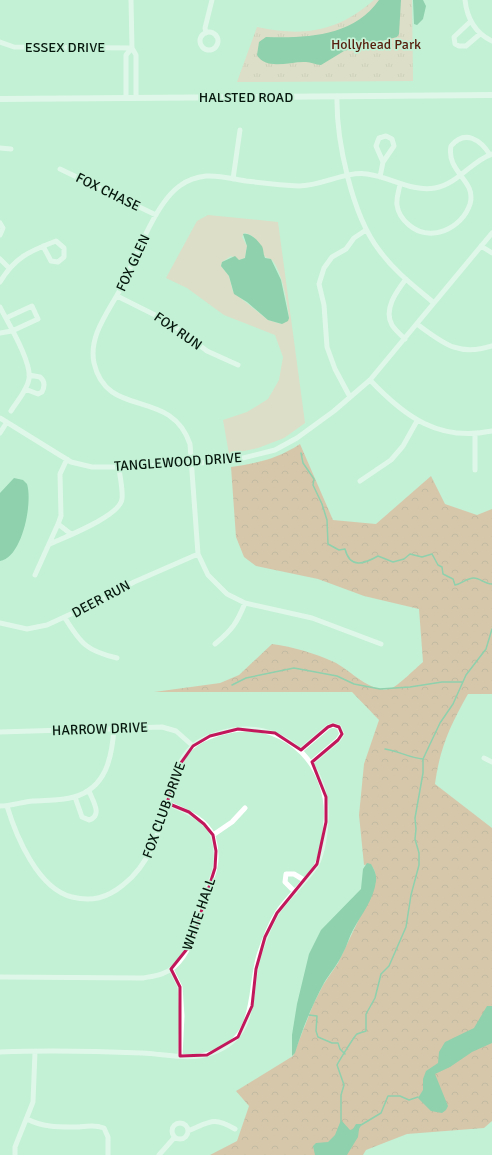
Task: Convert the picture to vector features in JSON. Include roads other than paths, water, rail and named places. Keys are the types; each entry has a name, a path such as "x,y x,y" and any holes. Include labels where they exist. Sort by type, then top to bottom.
{"street":[{"path":"131,0 132,48 136,55 136,98"},
{"path":"206,33 205,28 212,0"},
{"path":"465,0 471,22 480,34 492,41"},
{"path":"471,22 456,33 454,36 455,44 459,46 466,46 480,34"},
{"name":"ESSEX DRIVE","path":"0,42 14,47 132,48"},
{"path":"126,98 126,55 132,48"},
{"name":"HALSTED ROAD","path":"0,99 492,95"},
{"path":"337,96 338,132 348,176 366,230 390,264 434,303"},
{"path":"233,179 240,130"},
{"path":"380,177 383,162 394,146 392,138 386,136 379,138 376,146 383,162"},
{"path":"400,184 397,205 402,218 420,233 438,234 445,231 458,221 470,204 471,193 469,188 450,160 451,146 460,138 475,139 491,154"},
{"path":"0,148 11,148"},
{"name":"FOX GLEN","path":"198,554 192,463 190,444 186,433 176,421 161,410 132,402 111,392 99,377 93,355 95,336 117,296 156,215 174,190 186,182 206,176 272,185 304,186 348,176 366,174 418,188 437,188 460,176 491,154"},
{"name":"FOX CHASE","path":"60,168 156,215"},
{"path":"0,223 3,228 0,234"},
{"path":"350,397 335,369 327,347 324,305 319,284 324,268 332,257 346,249 354,238 366,230"},
{"name":"TANGLEWOOD DRIVE","path":"0,418 67,459 92,467 119,468 231,460 274,450 297,438 370,380 492,233"},
{"path":"0,282 9,268 27,253 43,246 56,241 64,248 64,257 58,262 51,260 43,246"},
{"path":"481,246 492,253"},
{"path":"0,260 9,268"},
{"path":"405,339 392,326 389,314 396,293 406,279"},
{"name":"FOX RUN","path":"117,296 169,322 207,351 238,365"},
{"path":"0,333 12,331 38,319 32,306 6,318"},
{"path":"0,307 26,359 29,375 25,389 11,411"},
{"path":"417,324 440,341 460,350 474,350 492,346"},
{"path":"25,389 38,394 44,388 44,383 40,376 29,375"},
{"path":"370,380 391,402 418,421 443,430 461,434 475,435 492,431"},
{"path":"360,481 391,460 403,446 418,421"},
{"path":"0,433 7,422"},
{"path":"475,435 475,470"},
{"path":"35,575 50,544 61,516 60,474 67,459"},
{"path":"50,544 99,521 118,508 122,500 119,468"},
{"path":"58,524 71,534"},
{"path":"198,554 208,575 227,594 245,603 312,618 381,644"},
{"name":"DEER RUN","path":"0,622 27,629 47,625 65,618 134,582 198,554"},
{"path":"215,644 237,623 245,603"},
{"path":"65,618 78,640 100,654 117,658"},
{"path":"301,750 328,727 333,725 339,727 342,734 338,740 312,762"},
{"name":"HARROW DRIVE","path":"0,732 162,727 176,730 193,746"},
{"path":"0,806 7,806 20,802 75,797 89,791 100,780 107,766 112,748 114,728"},
{"name":"FOX CLUB DRIVE","path":"0,1052 126,1052 192,1057 207,1055 218,1051 238,1037 246,1024 252,1006 256,969 265,937 277,913 317,864 323,843 326,822 326,797 322,782 312,762 301,750 275,733 238,729 210,736 193,746 184,756 178,767 156,840 149,856 140,870 112,894 92,900 62,895 50,886 38,870 14,830 7,806"},
{"path":"484,758 492,762"},
{"path":"75,797 82,816 89,820 94,819 97,814 97,809 89,791"},
{"path":"167,803 189,812 204,824 213,835 232,822 245,808"},
{"name":"WHITE HALL","path":"0,977 143,978 160,975 171,969 186,954 191,944 206,892 215,868 216,851 213,835"},
{"path":"295,892 285,882 286,874 294,874 304,880"},
{"path":"171,969 180,987 182,1016 180,1056"},
{"path":"15,1155 15,1147 33,1102 35,1090 35,1052"},
{"path":"27,1119 37,1124 55,1127 97,1126 104,1128 108,1137 108,1155"},
{"path":"174,1138 183,1139 188,1131 214,1121 222,1121 235,1129"},
{"path":"174,1138 172,1129 176,1124 182,1124 188,1131"},
{"path":"159,1155 174,1138"}],"waterway":[{"path":"301,453 303,463 314,479 313,485 322,504 327,520 328,544 339,550 345,549 350,560 363,563 378,556 393,562 404,559 410,554 422,557 432,554 438,565 442,567 443,574 453,579 455,585 474,578 492,584"},
{"path":"341,1121 341,1095 344,1085 337,1065 356,1035 366,1031 366,1014 375,998 381,974 389,966 406,927 411,895 419,865 419,853 415,839 415,818 423,773 423,759 440,723 453,704 466,675 486,649 492,629"},
{"path":"232,685 246,678 294,668 337,676 354,684 380,689 410,687 442,682 463,682"},
{"path":"385,749 423,759"},
{"path":"309,1015 317,1016 316,1031 318,1037 332,1043 338,1043 340,1049 345,1054"},
{"path":"361,1125 381,1113 388,1096 400,1096 409,1100 418,1097"}],"park label":[{"name":"Hollyhead Park","path":"376,44"}]}
